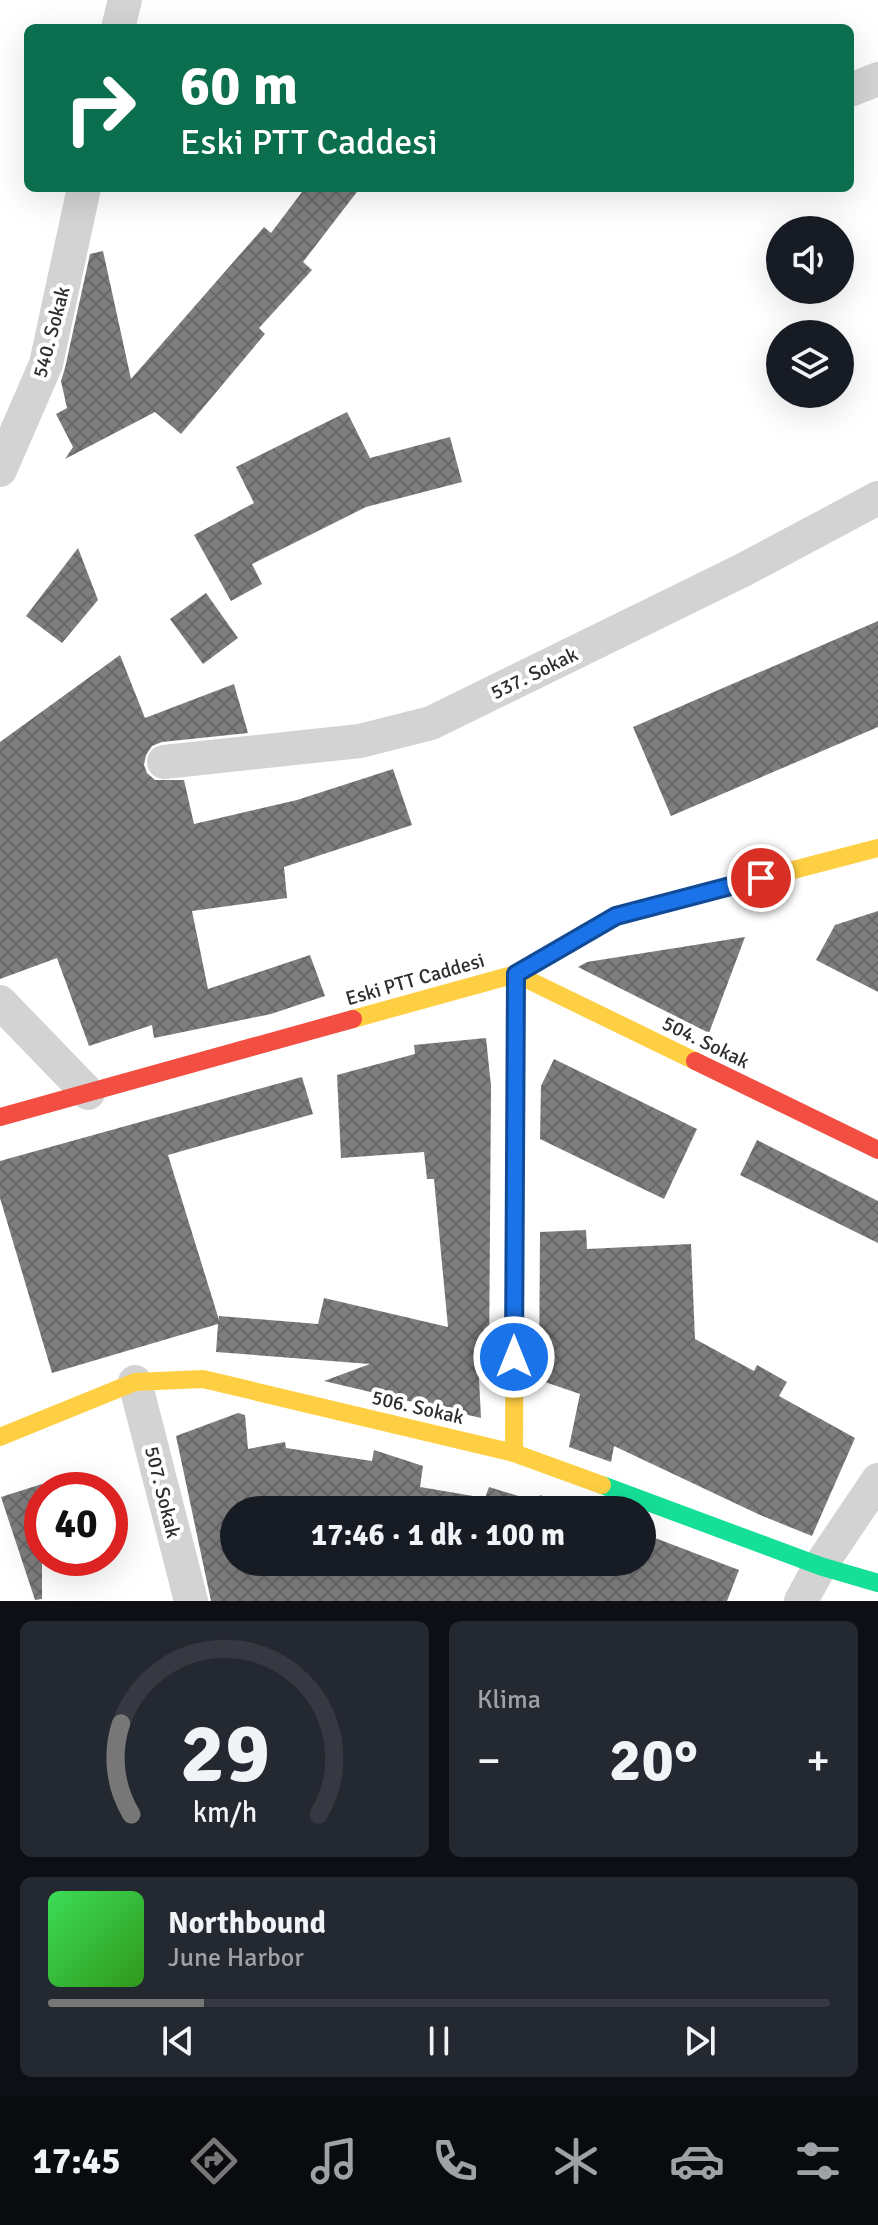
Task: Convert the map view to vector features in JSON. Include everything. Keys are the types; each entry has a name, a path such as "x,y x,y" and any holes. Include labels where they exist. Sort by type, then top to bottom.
{"street":[{"path":"119,24 125,0"},
{"path":"854,88 878,79"},
{"name":"540. Sokak","path":"0,470 46,364 83,192"},
{"name":"537. Sokak","path":"164,762 360,741 431,723 743,570 878,498"},
{"name":"Eski PTT Caddesi","path":"0,1117 516,974 616,916 878,848"},
{"path":"514,1453 516,974"},
{"name":"504. Sokak","path":"516,974 878,1150"},
{"path":"0,1002 88,1093"},
{"name":"506. Sokak","path":"0,1437 135,1382 203,1379 514,1453 820,1566 878,1583"},
{"name":"507. Sokak","path":"135,1382 191,1601"},
{"path":"801,1601 820,1566 878,1480"}],"building":[{"path":"302,192 357,192 303,262 312,270 259,328 265,334 181,434 155,412 65,459 73,447 56,414 67,408 61,381 90,254 103,251 131,379 264,227 271,233"},
{"path":"347,412 370,458 450,437 462,482 366,507 252,564 262,584 231,601 194,535 254,503 236,467"},
{"path":"78,548 98,600 62,643 26,616"},
{"path":"206,593 238,638 203,664 170,619"},
{"path":"878,621 878,727 671,816 633,727"},
{"path":"120,655 145,718 234,684 248,733 162,742 152,746 146,755 144,765 155,780 184,780 194,824 297,800 393,769 412,825 284,867 287,898 192,911 208,989 310,955 325,996 271,1014 154,1038 152,1025 89,1046 57,958 0,979 0,742"},
{"path":"878,911 878,992 816,960 835,925"},
{"path":"745,937 709,1033 578,967 587,962"},
{"path":"486,1038 491,1086 489,1363 478,1360 481,1418 324,1381 370,1364 216,1352 218,1324 52,1373 0,1198 0,1161 302,1077 313,1114 168,1155 219,1320 219,1316 318,1324 324,1298 448,1327 434,1179 427,1179 424,1152 341,1158 337,1075 415,1054 414,1045"},
{"path":"554,1059 697,1129 664,1199 540,1139 541,1086"},
{"path":"757,1140 878,1201 878,1243 740,1175"},
{"path":"586,1230 587,1249 691,1244 695,1339 754,1371 757,1365 787,1382 779,1396 855,1438 812,1536 760,1515 614,1446 611,1462 569,1447 580,1394 539,1380 540,1232"},
{"path":"238,1413 245,1415 248,1449 285,1442 286,1448 372,1461 374,1450 423,1466 420,1487 473,1496 220,1496 220,1576 656,1576 656,1538 739,1570 727,1601 211,1601 176,1436"},
{"path":"489,1487 518,1496 486,1496"},
{"path":"24,1490 24,1567 1,1497"},
{"path":"27,1576 42,1576 42,1599 35,1600"}],"traffic: fast":[{"path":"602,1485 820,1566 878,1583"}],"traffic: slow":[{"path":"353,1019 516,974 616,916 878,848"},
{"path":"514,1453 516,974 695,1061"},
{"path":"0,1437 135,1382 203,1379 514,1453 602,1485"}],"traffic: jam":[{"path":"0,1117 353,1019"},
{"path":"695,1061 878,1150"}],"route":[{"path":"514,1357 516,974 616,916 761,878"}]}
